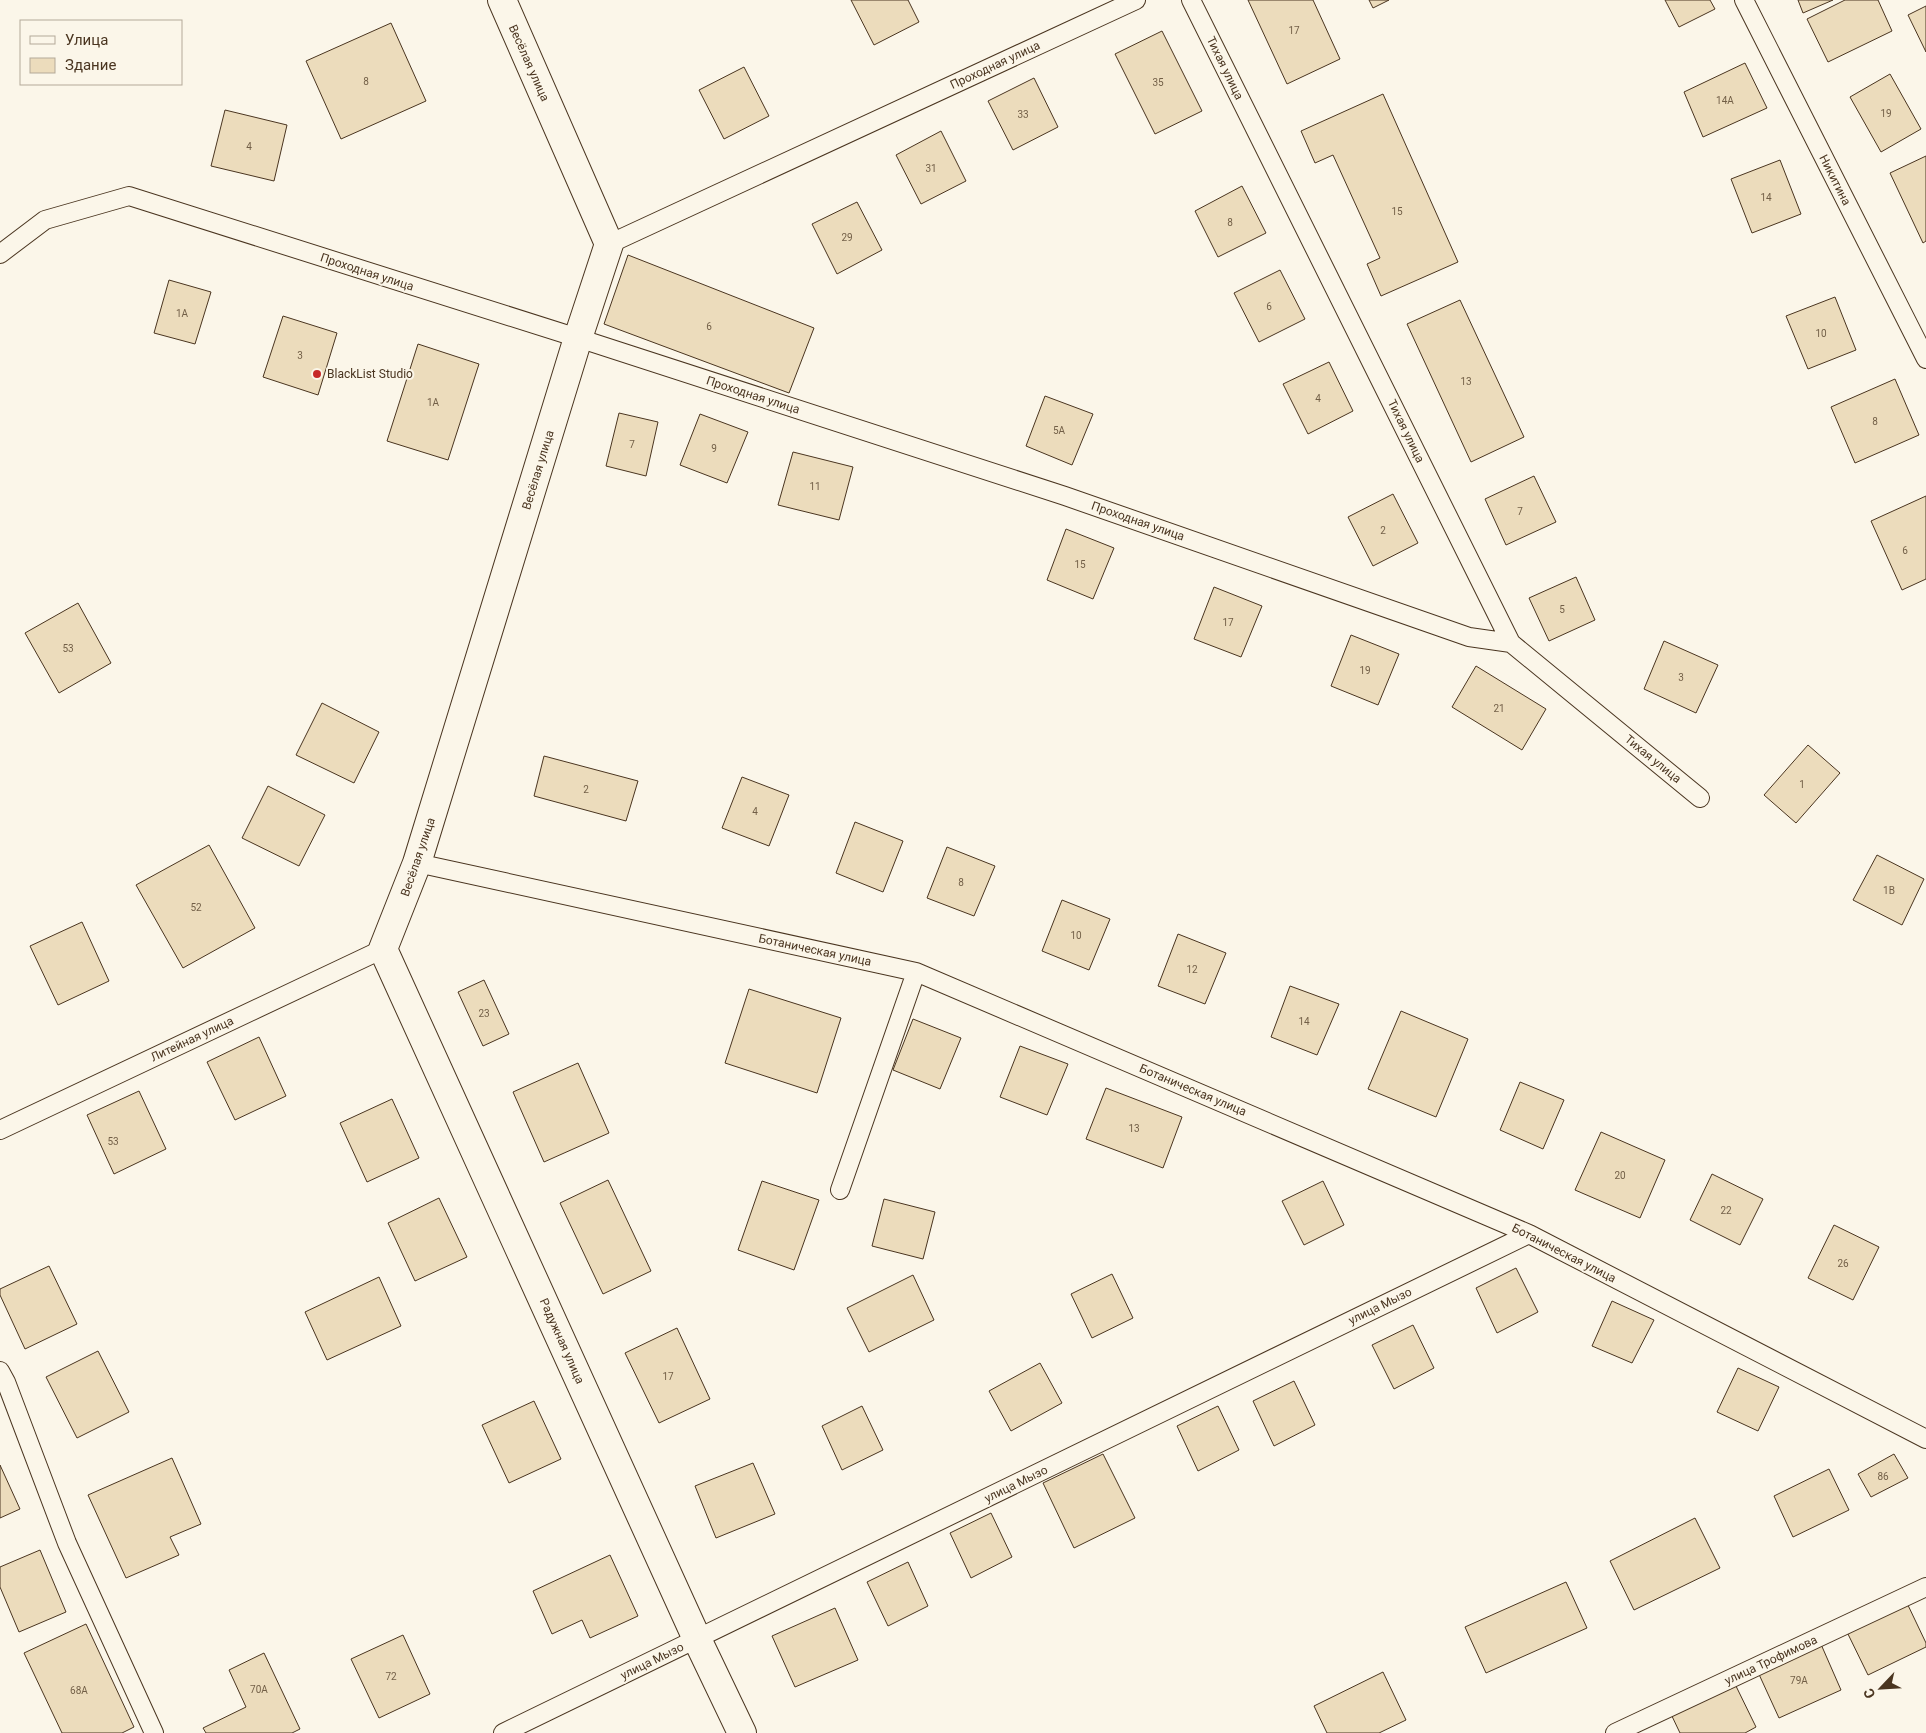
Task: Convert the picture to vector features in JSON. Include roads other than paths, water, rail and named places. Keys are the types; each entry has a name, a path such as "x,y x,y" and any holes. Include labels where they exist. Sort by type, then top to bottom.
{"street":[{"name":"Весёлая улица","path":"383,949 417,863 578,338 609,244 502,0"},
{"name":"Радужная улица","path":"383,949 697,1639 742,1733"}],"lane":[{"name":"Проходная улица","path":"609,244 1136,0"},
{"name":"Тихая улица","path":"1192,0 1511,644 1700,798"},
{"name":"Никитина","path":"1744,0 1926,359"},
{"name":"Проходная улица","path":"0,254 45,220 129,196 578,338 1065,496 1469,637 1511,644"},
{"name":"Ботаническая улица","path":"417,863 916,972 1529,1234 1926,1439"},
{"name":"Литейная улица","path":"0,1130 383,949"},
{"path":"840,1190 916,972"},
{"name":"улица Мызо","path":"503,1733 1529,1234"},
{"path":"0,1371 6,1382 67,1543 154,1733"},
{"name":"улица Трофимова","path":"1615,1733 1926,1587"}],"place":[{"name":"BlackList Studio","path":"317,374"}]}
